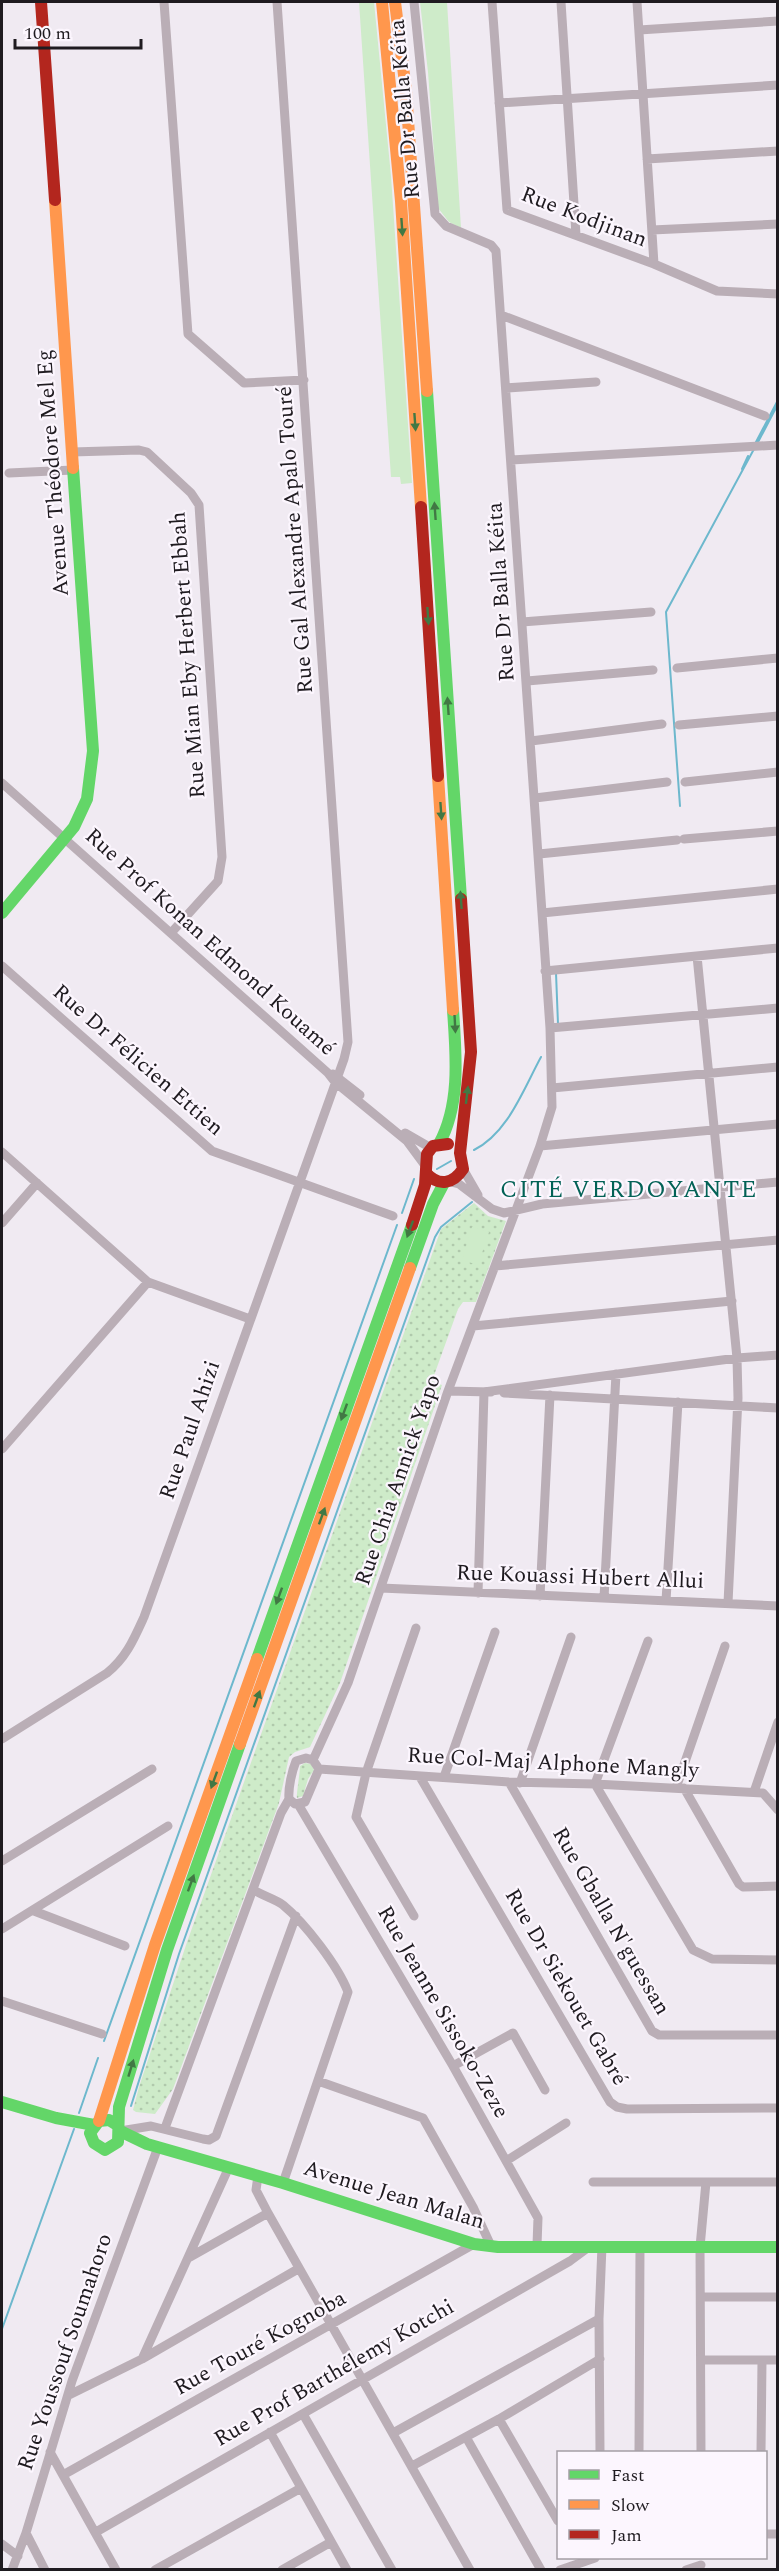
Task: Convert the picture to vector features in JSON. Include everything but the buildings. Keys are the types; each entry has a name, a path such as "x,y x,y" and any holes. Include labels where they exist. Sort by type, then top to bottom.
{"main road":[{"name":"Avenue Théodore Mel Eg","path":"2,913 74,827 87,799 93,751 41,2"},
{"path":"90,2139 155,1945 421,1200 425,1168 435,1146 444,1137 450,1117 456,1053 401,201 382,2"},
{"path":"56,2118 90,2139 96,2147 102,2150 116,2146 119,2107 171,1938 433,1204 448,1182 458,1177 463,1169 460,1153 471,1052 406,91 395,2"},
{"path":"435,1146 452,1145 460,1153"},
{"path":"425,1168 434,1181 448,1182"},
{"path":"2,2102 56,2118 96,2123 109,2120 118,2128"},
{"name":"Avenue Jean Malan","path":"118,2128 152,2146 258,2175 474,2244 491,2246 777,2247"},
{"name":"Avenue Jean Malan","path":"116,2146 152,2146"}],"street":[{"path":"164,2 188,334 244,383 304,380"},
{"name":"Rue Gal Alexandre Apalo Touré","path":"277,2 348,1025 346,1051 334,1077"},
{"name":"Rue Dr Balla Kéita","path":"414,2 423,78 433,206 439,220 446,226 495,248 501,315 551,1033 552,1088 552,1107 540,1146 514,1211"},
{"name":"Rue Kodjinan","path":"492,2 506,209 654,264 717,291 777,294"},
{"path":"561,2 576,235"},
{"path":"637,2 654,264"},
{"path":"639,30 777,21"},
{"path":"499,103 777,86"},
{"path":"647,159 777,151"},
{"path":"652,230 777,224"},
{"path":"501,315 765,416"},
{"path":"506,388 596,382"},
{"path":"511,460 777,445"},
{"name":"Rue Mian Eby Herbert Ebbah","path":"72,452 139,450 147,452 191,493 199,505 222,857 218,881 171,933"},
{"path":"9,473 73,470"},
{"path":"522,622 651,612"},
{"path":"677,668 777,658"},
{"path":"527,681 653,670"},
{"path":"679,725 777,716"},
{"path":"531,741 662,724"},
{"path":"686,782 777,772"},
{"path":"535,798 667,782"},
{"name":"Rue Prof Konan Edmond Kouamé","path":"2,783 406,1141 425,1168"},
{"path":"539,854 777,831"},
{"path":"542,913 777,889"},
{"path":"545,971 777,948"},
{"path":"697,956 737,1358 728,1603"},
{"name":"Rue Dr Félicien Ettien","path":"2,966 212,1152 393,1216"},
{"path":"544,1048 551,1033 702,1014 777,1008"},
{"path":"552,1088 777,1067"},
{"name":"Rue Prof Konan Edmond Kouamé","path":"334,1077 408,1135 435,1146"},
{"name":"Rue Paul Ahizi","path":"2,1739 107,1674 131,1646 144,1617 300,1184 334,1077"},
{"path":"540,1146 777,1124"},
{"path":"2,1152 148,1282 250,1319"},
{"path":"463,1169 483,1202"},
{"path":"448,1182 459,1184 492,1209 504,1213 542,1204 777,1182"},
{"path":"2,1223 37,1183"},
{"name":"Rue Chia Annick Yapo","path":"313,1760 348,1683 448,1390 514,1211"},
{"path":"495,1266 777,1240"},
{"path":"2,1449 148,1282"},
{"path":"473,1326 732,1301"},
{"path":"484,1392 737,1358 777,1355"},
{"path":"604,1598 616,1374"},
{"path":"448,1390 777,1408"},
{"path":"478,1593 484,1392"},
{"path":"540,1596 550,1395"},
{"path":"666,1600 678,1402"},
{"name":"Rue Kouassi Hubert Allui","path":"381,1588 777,1606"},
{"path":"414,1916 356,1817 366,1773 416,1628"},
{"path":"444,1778 495,1632"},
{"path":"520,1783 570,1637"},
{"path":"648,1641 595,1784 693,1950 712,1959 777,1960"},
{"path":"725,1646 680,1788 739,1884 743,1887 777,1886"},
{"path":"777,1722 754,1792 763,1792 777,1810"},
{"path":"165,2128 281,1813 289,1799 296,1761 306,1758 313,1760 319,1769 306,1802 298,1804 289,1799"},
{"path":"2,1861 152,1769"},
{"name":"Rue Col-Maj Alphone Mangly","path":"319,1769 520,1783 595,1784 754,1792"},
{"name":"Rue Dr Siekouet Gabré","path":"420,1777 610,2102 617,2107 627,2109 777,2108"},
{"name":"Rue Gballa N'guessan","path":"508,1782 652,2031 659,2036 777,2035"},
{"name":"Rue Jeanne Sissoko-Zeze","path":"298,1804 453,2066 538,2217 537,2245"},
{"path":"2,1929 168,1826"},
{"path":"254,1890 281,1904 296,1916 313,1936 348,1992 283,2183"},
{"path":"34,1911 124,1946"},
{"path":"118,2128 151,2126 209,2140 216,2136 296,1916"},
{"path":"2,2001 102,2034"},
{"path":"453,2066 513,2033 545,2090"},
{"path":"318,2080 423,2118 473,2207 491,2246"},
{"path":"506,2161 567,2122"},
{"name":"Rue Youssouf Soumahoro","path":"12,2570 26,2533 72,2381 152,2146"},
{"path":"142,2359 229,2167"},
{"path":"258,2175 256,2190 298,2269 470,2570"},
{"path":"593,2182 777,2181"},
{"path":"701,2451 700,2247 706,2182"},
{"path":"190,2257 268,2213"},
{"name":"Rue Touré Kognoba","path":"63,2475 474,2244"},
{"path":"596,2245 600,2451"},
{"name":"Rue Prof Barthélemy Kotchi","path":"96,2532 596,2245"},
{"path":"639,2451 640,2247"},
{"path":"69,2395 142,2359 298,2269"},
{"path":"701,2296 777,2297"},
{"path":"393,2433 599,2319"},
{"path":"412,2466 499,2419 600,2359"},
{"path":"701,2360 777,2360"},
{"path":"761,2451 762,2360"},
{"path":"303,2414 392,2570"},
{"path":"499,2419 557,2519"},
{"path":"270,2432 347,2570"},
{"path":"466,2437 541,2570"},
{"path":"50,2452 116,2570"},
{"path":"155,2570 302,2488"},
{"path":"26,2533 45,2570"},
{"path":"282,2570 331,2542"},
{"path":"2,2544 18,2556"},
{"path":"560,2570 581,2560"},
{"path":"686,2570 701,2564"}],"green space":[{"path":"359,2 374,2 391,176 412,483 401,484 400,477 391,477"},
{"path":"420,2 447,2 461,228 449,222 438,208 428,72"},
{"path":"474,1203 488,1216 506,1221 476,1302 463,1302 458,1309 432,1381 442,1385 340,1683 310,1747 295,1752 289,1757 279,1803 173,2089 155,2114 136,2112 133,2110 139,2087 186,1945 441,1229"},
{"path":"472,1227 489,1232 478,1265 462,1260"},
{"path":"305,1763 311,1764 314,1770 308,1779 303,1796 297,1798 300,1766"}],"waterway":[{"path":"756,442 778,400"},
{"path":"757,444 778,404"},
{"path":"680,806 666,612 754,449"},
{"path":"742,469 748,456"},
{"path":"556,973 558,1024"},
{"path":"474,1150 496,1133 514,1110 541,1057"},
{"path":"437,1169 451,1161"},
{"path":"402,1213 414,1179"},
{"path":"131,2106 179,1954 435,1237 441,1227 472,1202"},
{"path":"104,2041 397,1225"},
{"path":"79,2113 98,2058"},
{"path":"2,2329 74,2129"}],"traffic: fast":[{"path":"427,391 461,899"},
{"path":"2,913 74,827 87,799 93,751 73,468"},
{"path":"439,1144 446,1129 454,1096 456,1061 453,1010"},
{"path":"410,1268 433,1204 444,1183"},
{"path":"257,1659 412,1225"},
{"path":"117,2125 109,2120 99,2121 90,2133 94,2143 105,2150 118,2142 119,2107 167,1950 240,1744"},
{"path":"2,2102 56,2118 94,2125"},
{"path":"120,2131 147,2144 283,2183 474,2244 498,2247 778,2247"}],"traffic: slow":[{"path":"382,2 401,201 421,507"},
{"path":"395,2 406,91 427,391"},
{"path":"55,200 73,468"},
{"path":"438,776 453,1010"},
{"path":"240,1744 410,1268"},
{"path":"99,2121 155,1945 257,1659"}],"traffic: jam":[{"path":"41,2 55,200"},
{"path":"421,507 438,776"},
{"path":"426,1173 436,1180 446,1182 455,1178 463,1169 460,1153 471,1052 461,899"},
{"path":"412,1225 425,1185 427,1154 433,1146 448,1144"}],"district":[{"name":"CITÉ VERDOYANTE","path":"629,1190"}]}
